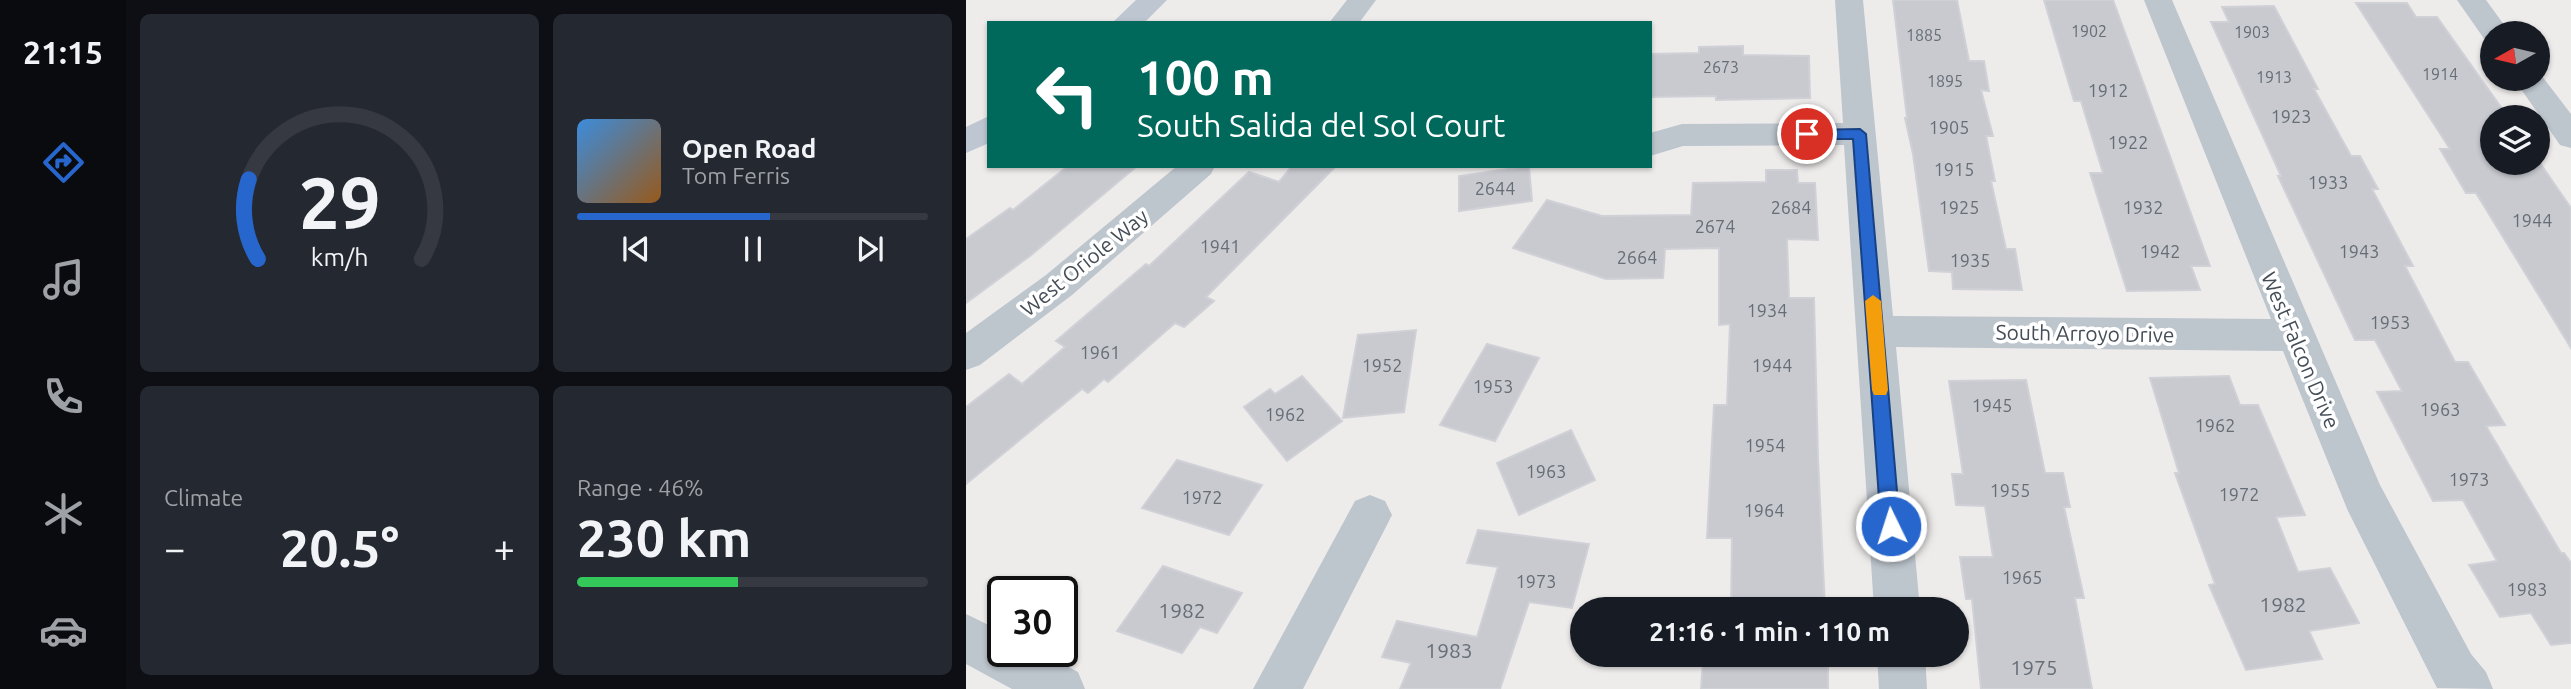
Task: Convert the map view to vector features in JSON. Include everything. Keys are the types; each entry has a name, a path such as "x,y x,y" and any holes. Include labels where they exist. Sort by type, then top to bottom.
{"street":[{"path":"1128,21 1153,0"},
{"path":"1345,21 1362,0"},
{"path":"1849,0 1896,597"},
{"name":"West Falcon Drive","path":"2158,0 2362,496 2454,671 2469,689"},
{"path":"2471,0 2486,21"},
{"path":"2538,91 2571,137"},
{"path":"966,142 987,128"},
{"path":"1652,144 1682,135 1860,134"},
{"name":"West Oriole Way","path":"966,354 1059,285 1197,168"},
{"name":"South Arroyo Drive","path":"1875,331 2295,335"},
{"path":"1277,689 1370,515"},
{"path":"966,638 1060,689"},
{"path":"1901,667 1903,689"}],"building":[{"path":"1893,0 1957,0 1969,61 1984,61 1989,91 1981,90 1993,136 1986,136 1995,181 1991,181 2006,249 2015,249 2022,290 1953,289 1952,272 1929,271 1913,154 1905,118"},
{"path":"2044,0 2113,0 2210,266 2191,266 2200,290 2127,291 2090,173 2103,173 2081,101 2074,101"},
{"path":"2356,3 2407,3 2416,17 2437,17 2480,78 2480,91 2490,91 2499,105 2480,105 2480,175 2548,175 2571,208 2571,348 2476,193 2466,193 2440,149 2450,149"},
{"path":"2274,6 2318,89 2314,89 2351,156 2360,156 2378,189 2372,189 2413,266 2405,266 2455,362 2468,362 2505,425 2486,426 2561,553 2564,553 2571,563 2571,643 2551,645 2531,613 2500,617 2469,565 2497,561 2463,500 2433,501 2377,392 2402,391 2375,340 2355,340 2278,176 2281,176 2211,22 2229,22 2222,7"},
{"path":"1743,46 1743,55 1809,56 1810,98 1716,100 1716,96 1652,97 1652,54 1699,53 1699,47"},
{"path":"1066,168 1135,168 1030,256 966,303 966,239 1010,208 1013,210"},
{"path":"1290,168 1334,168 1206,297 1214,301 1184,327 1175,323 1108,382 1104,379 1088,393 1082,389 966,484 966,407 1009,374 1022,384 1065,347 1056,341 1146,264 1149,266 1249,172 1279,182"},
{"path":"1529,168 1532,201 1459,211 1459,176"},
{"path":"1766,170 1797,170 1798,183 1815,183 1818,240 1787,239 1789,298 1814,298 1824,597 1731,597 1732,538 1707,538 1714,405 1727,405 1730,324 1719,325 1719,248 1665,249 1663,278 1606,279 1513,248 1547,200 1602,216 1691,215 1693,183 1766,182"},
{"path":"1416,330 1404,412 1343,418 1358,335"},
{"path":"1487,344 1539,358 1495,441 1440,425"},
{"path":"1302,376 1342,421 1287,461 1244,407 1270,389 1275,394"},
{"path":"2229,376 2240,405 2258,405 2305,515 2276,517 2298,572 2330,568 2359,623 2309,631 2322,659 2246,670 2209,585 2215,584 2175,473 2179,473 2150,378"},
{"path":"2026,380 2045,473 2063,473 2070,507 2064,507 2084,598 2075,598 2092,689 1981,689 1972,599 1966,597 1960,557 1993,557 1985,506 1956,505 1952,474 1963,474 1949,381"},
{"path":"1571,430 1595,480 1519,515 1497,463"},
{"path":"1177,460 1262,485 1229,535 1142,508"},
{"path":"1478,530 1589,544 1575,597 1570,597 1570,608 1529,602 1500,689 1400,689 1411,663 1382,657 1397,621 1477,637 1498,567 1467,563"},
{"path":"1163,566 1242,593 1217,633 1200,627 1182,653 1117,631"},
{"path":"1703,667 1828,667 1828,689 1701,689"}],"slow traffic":[{"path":"1873,301 1880,390"}],"route":[{"path":"1807,134 1860,134 1891,526"}]}
